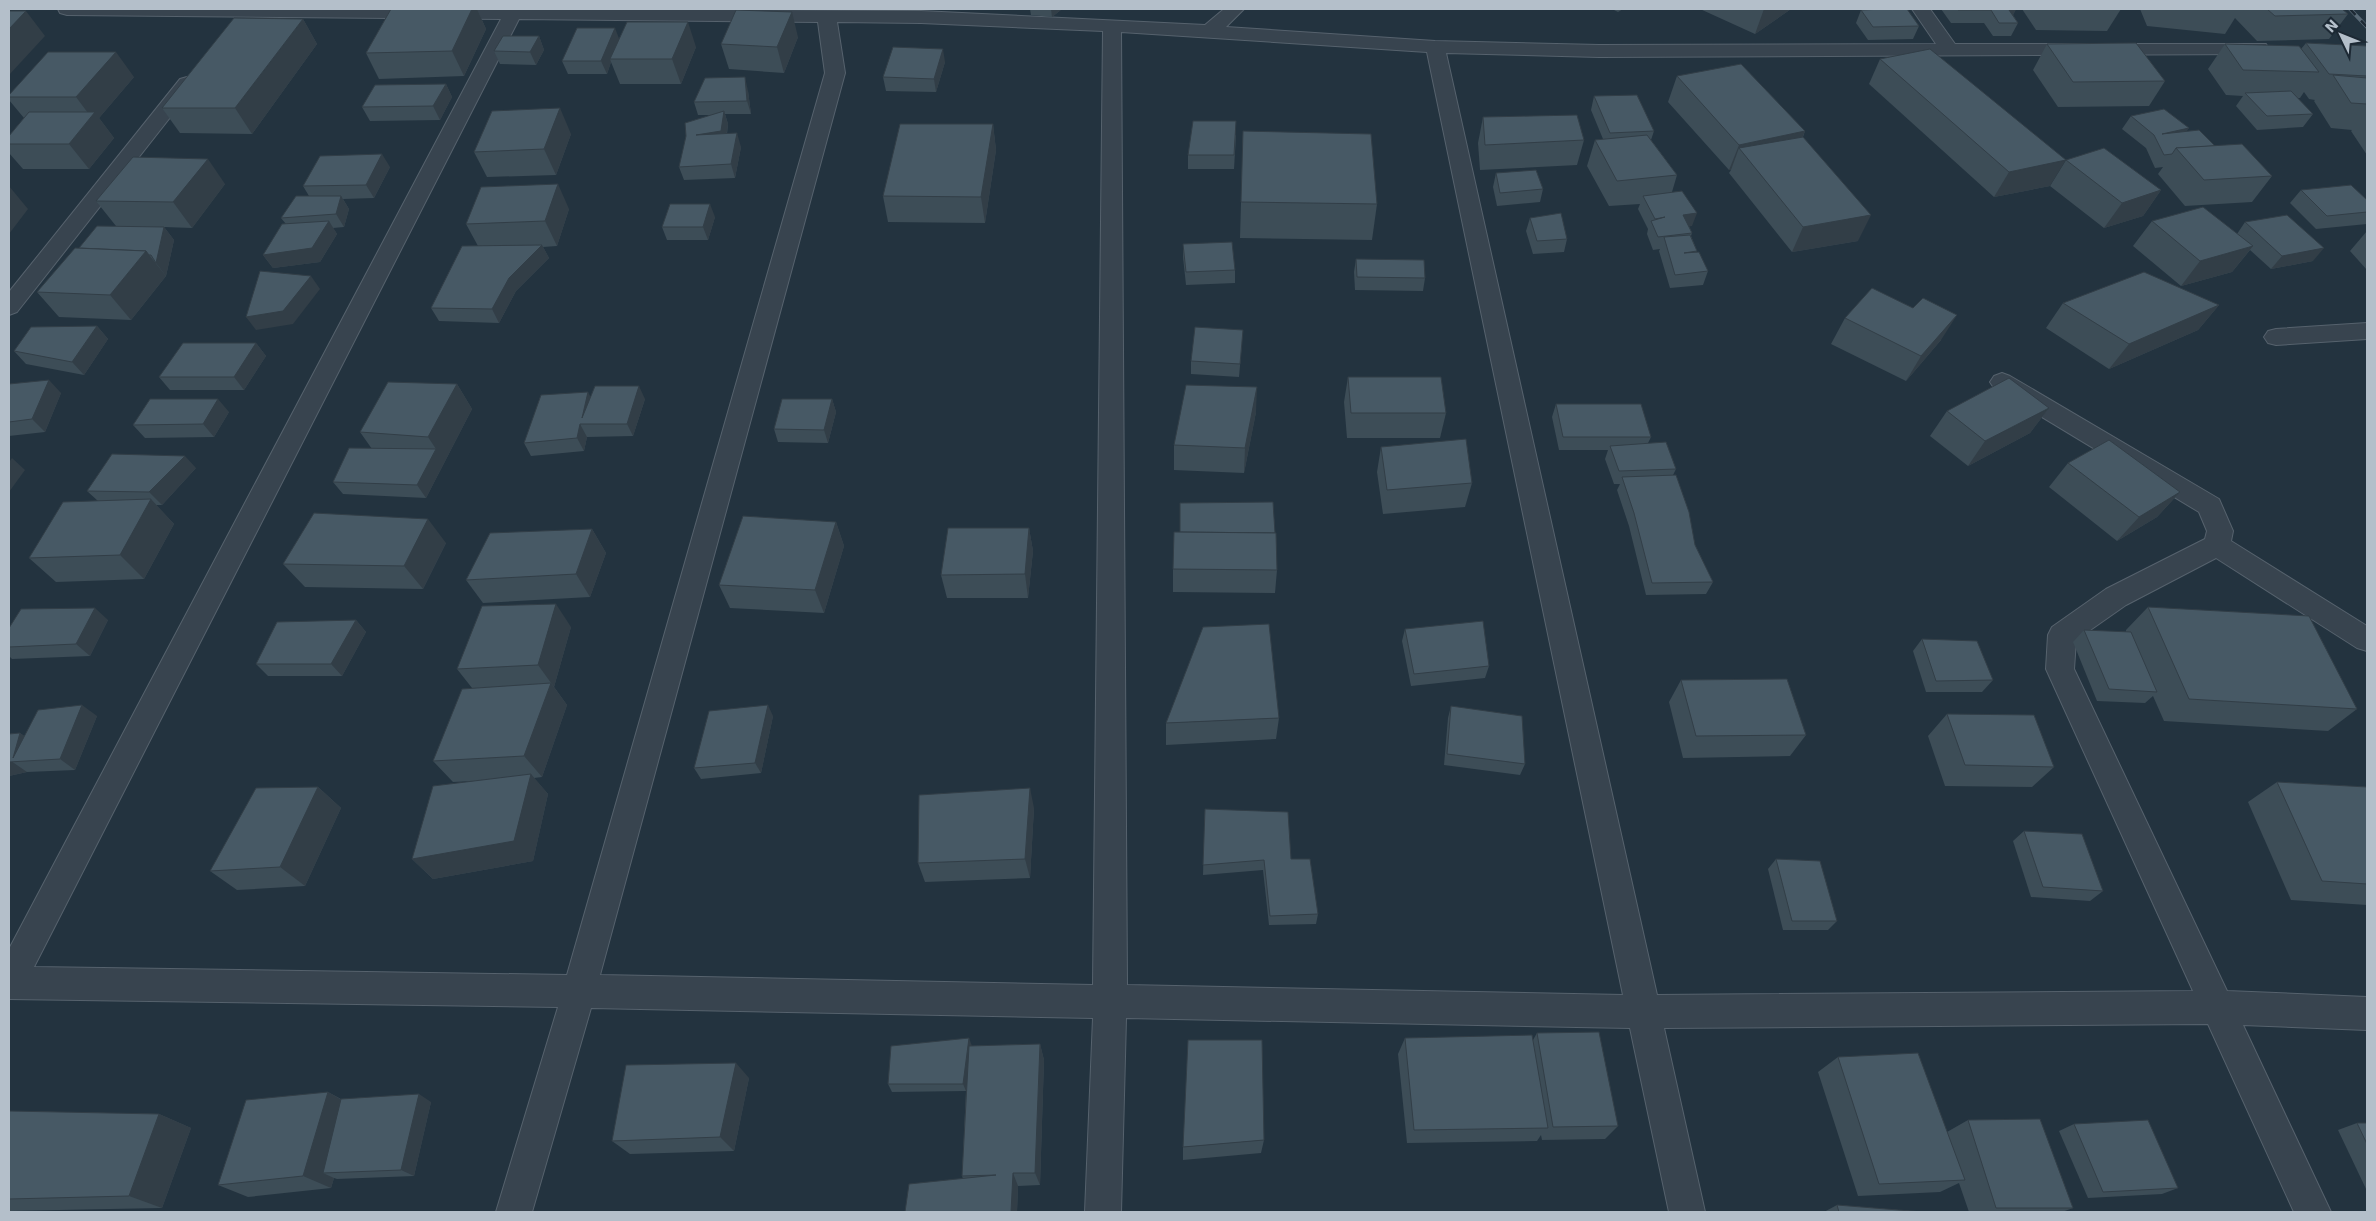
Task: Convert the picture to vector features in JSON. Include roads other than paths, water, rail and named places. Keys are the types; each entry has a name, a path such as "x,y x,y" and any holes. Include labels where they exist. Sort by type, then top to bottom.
{"street":[{"path":"67,9 241,16 513,12 827,18 921,17 1209,31 1435,47 1598,51 2275,48"},
{"path":"1209,31 1235,9"},
{"path":"1920,9 1950,50"},
{"path":"513,12 9,983 579,990 1645,1012 2218,1007 2367,1013"},
{"path":"514,1212 579,990 835,73 827,18"},
{"path":"1103,1212 1110,1000 1112,26"},
{"path":"1435,47 1687,1212"},
{"path":"9,307 201,66"},
{"path":"2276,337 2367,331"},
{"path":"2002,382 2210,506 2220,530 2217,544 2116,598 2062,635 2060,669 2313,1212"},
{"path":"2217,544 2367,640"}],"railway":[{"path":"2350,9 2367,27"}]}
